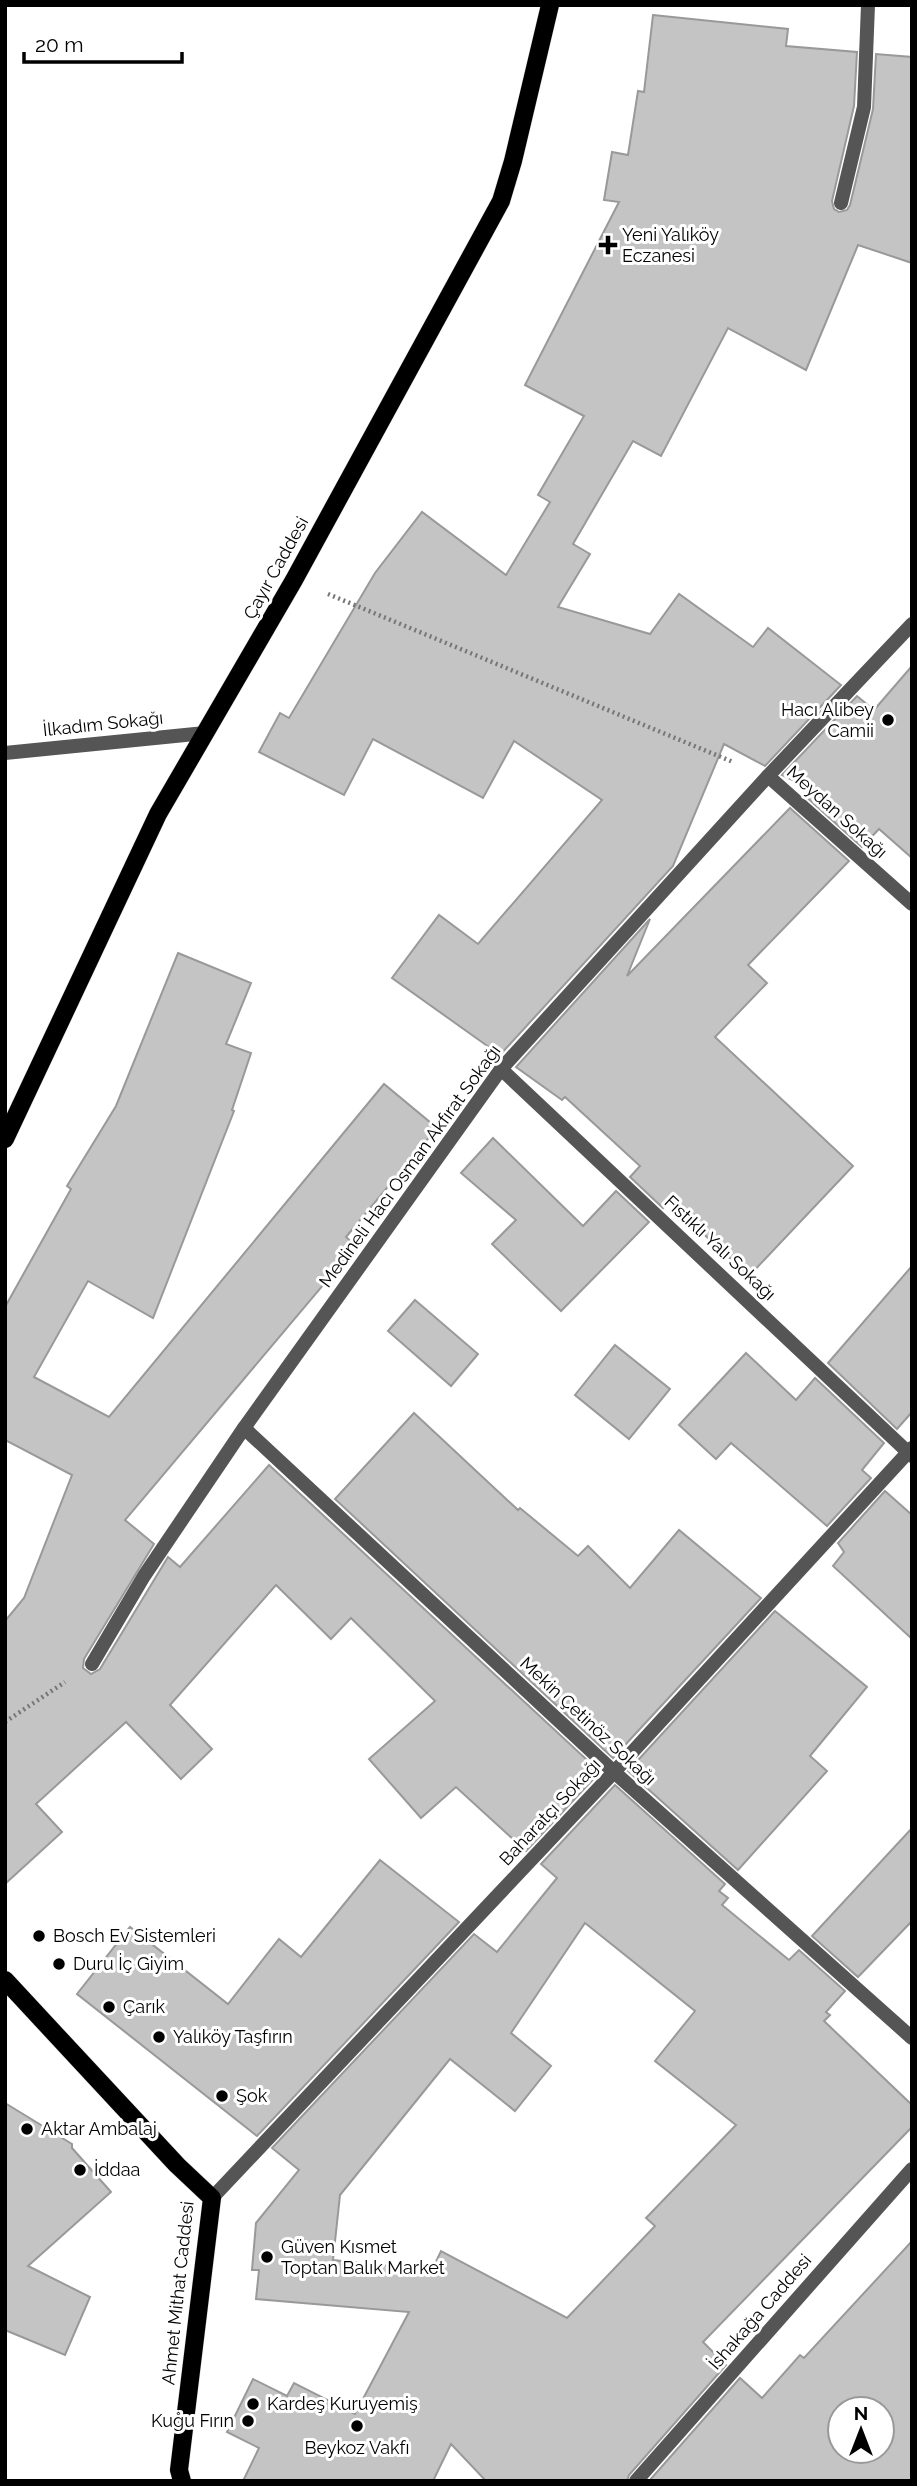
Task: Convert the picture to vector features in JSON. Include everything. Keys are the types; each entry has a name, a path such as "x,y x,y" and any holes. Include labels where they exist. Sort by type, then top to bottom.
{"main road":[{"name":"Çayır Caddesi","path":"5,1139 158,814 295,580 501,201 550,5"},
{"name":"Ahmet Mithat Caddesi","path":"5,1980 177,2165 212,2198 179,2470 182,2481"}],"street":[{"path":"841,203 864,107 868,5"},
{"name":"Medineli Hacı Osman Akfırat Sokağı","path":"92,1664 144,1576 244,1427 501,1069 768,776 912,624"},
{"name":"İlkadım Sokağı","path":"5,753 205,733"},
{"name":"Meydan Sokağı","path":"768,776 912,904"},
{"name":"Fıstıklı Yalı Sokağı","path":"501,1069 911,1452"},
{"name":"Mekin Çetinöz Sokağı","path":"244,1427 614,1772 912,2038"},
{"name":"Baharatçı Sokağı","path":"212,2198 911,1452"},
{"name":"İshakağa Caddesi","path":"636,2481 912,2169"}],"path":[{"path":"295,580 768,776"},
{"path":"5,1722 92,1664"}],"building":[{"path":"653,15 788,29 786,46 857,52 854,106 832,201 834,209 839,212 847,210 850,205 873,109 876,54 912,57 912,263 858,245 806,370 728,328 661,456 633,441 573,544 590,554 558,607 650,634 679,594 753,647 768,628 841,685 765,766 724,744 673,866 500,1055 392,978 439,915 478,944 602,800 514,741 483,798 373,739 344,795 259,752 280,713 289,718 375,573 422,512 506,575 550,502 538,495 584,416 525,385 619,202 604,200 612,152 628,155 638,91 644,92"},
{"name":"Hacı Alibey Camii","path":"912,666 912,858 879,829 862,847 803,794 809,788 782,775 857,696 874,710"},
{"path":"790,808 849,861 748,965 767,983 715,1037 853,1166 749,1276 669,1202 663,1208 630,1177 640,1166 565,1097 562,1100 516,1067 650,919 627,976"},
{"path":"178,953 251,983 226,1044 251,1053 232,1110 234,1111 153,1318 88,1281 34,1377 109,1417 384,1084 437,1128 346,1237 356,1246 125,1520 154,1544 84,1659 83,1668 91,1674 100,1669 168,1557 180,1567 269,1465 600,1772 526,1851 456,1787 421,1818 369,1759 435,1701 351,1618 331,1639 276,1585 170,1705 212,1749 181,1779 126,1722 36,1804 62,1832 5,1884 5,1621 24,1598 72,1475 5,1440 5,1307 71,1189 67,1186 116,1106"},
{"path":"493,1138 583,1226 616,1191 649,1222 561,1311 492,1244 516,1220 461,1173"},
{"path":"912,1266 912,1412 897,1429 828,1363"},
{"path":"415,1300 478,1354 451,1386 388,1331"},
{"path":"615,1345 670,1389 629,1439 575,1395"},
{"path":"746,1353 796,1400 815,1378 884,1443 862,1470 871,1478 827,1526 731,1443 716,1459 679,1425"},
{"path":"414,1413 518,1510 520,1508 578,1556 588,1546 630,1588 679,1530 761,1598 613,1758 335,1499"},
{"path":"885,1491 912,1515 912,1639 833,1566 844,1552 838,1543"},
{"path":"775,1611 867,1687 810,1756 827,1771 738,1870 628,1771"},
{"path":"615,1785 725,1884 719,1891 728,1898 722,1905 789,1960 799,1950 845,1991 826,2012 830,2015 824,2021 912,2105 912,2127 703,2342 726,2365 629,2475 627,2481 486,2481 451,2444 433,2481 243,2481 259,2448 227,2432 253,2379 287,2396 294,2383 355,2414 409,2312 256,2299 259,2270 252,2270 256,2223 299,2170 272,2148 474,1934 497,1952 557,1878 541,1864","holes":["585,1923 695,2011 655,2061 736,2125 646,2218 655,2226 567,2318 441,2251 432,2270 333,2260 340,2195 450,2059 515,2111 551,2066 511,2033"]},
{"path":"912,1828 912,1921 858,1977 812,1936"},
{"path":"380,1860 459,1922 257,2136 77,1994 130,1927 228,2004 279,1939 301,1957"},
{"path":"5,2103 72,2144 72,2148 111,2192 28,2266 90,2297 65,2355 5,2330"},
{"path":"912,2241 912,2481 649,2481 740,2378 762,2398 800,2355 804,2358"}],"place":[{"name":"Yeni Yalıköy Eczanesi","path":"608,245"},
{"name":"Hacı Alibey Camii","path":"888,720"},
{"name":"Bosch Ev Sistemleri","path":"39,1936"},
{"name":"Duru İç Giyim","path":"59,1964"},
{"name":"Çarık","path":"109,2007"},
{"name":"Yalıköy Taşfırın","path":"159,2037"},
{"name":"Şok","path":"222,2096"},
{"name":"Aktar Ambalaj","path":"27,2129"},
{"name":"İddaa","path":"80,2170"},
{"name":"Güven Kısmet Toptan Balık Market","path":"267,2257"},
{"name":"Kardeş Kuruyemiş","path":"253,2404"},
{"name":"Kuğu Fırın","path":"248,2421"},
{"name":"Beykoz Vakfı","path":"357,2426"}]}
